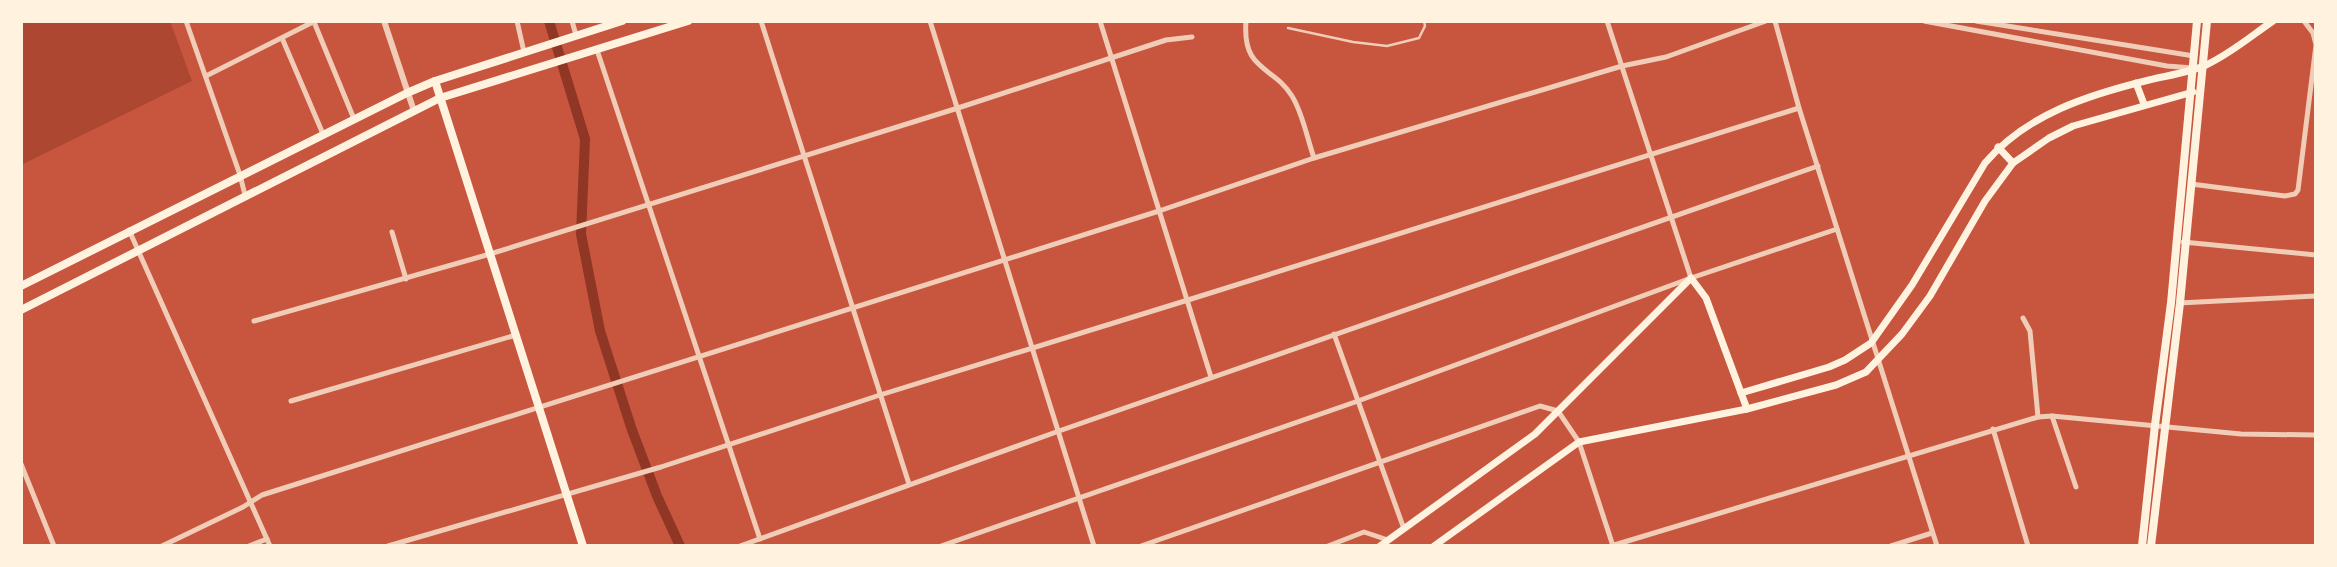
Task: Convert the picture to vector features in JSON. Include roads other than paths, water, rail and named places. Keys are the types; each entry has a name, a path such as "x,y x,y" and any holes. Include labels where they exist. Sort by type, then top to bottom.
{"main road":[{"path":"21,286 407,93 435,81 622,21"},
{"path":"21,310 440,98 688,21"},
{"path":"2142,546 2176,303 2187,184 2190,93 2197,21"},
{"path":"2187,184 2201,89 2207,21"},
{"path":"1741,393 1845,360 1871,343 1913,285 1968,189 1998,148 2036,119 2064,106 2136,83 2203,67 2273,21"},
{"path":"2194,56 2224,55"},
{"path":"435,81 583,546"},
{"path":"2136,83 2144,104"},
{"path":"1434,546 1579,442 1747,409 1854,378 1877,362 1930,296 1985,201 2012,163 2049,138 2073,126 2201,89"},
{"path":"1998,148 2012,163"},
{"path":"1380,546 1535,433 1691,278 1706,298 1747,409"},
{"path":"2151,546 2159,425"}],"street":[{"path":"186,21 245,195"},
{"path":"206,76 315,21 354,119"},
{"path":"384,21 414,111"},
{"path":"517,21 524,52"},
{"path":"572,21 572,36"},
{"path":"761,21 909,484"},
{"path":"930,21 1094,546"},
{"path":"1100,21 1211,377"},
{"path":"1246,21 1245,31 1250,51 1262,70 1290,92 1314,158"},
{"path":"1607,21 1691,278"},
{"path":"162,546 262,495 1159,211 1314,158 1622,66 1675,54 1766,21"},
{"path":"1775,21 1798,108 1937,546"},
{"path":"1924,21 2167,66 2193,68"},
{"path":"1976,21 2194,56"},
{"path":"2187,184 2285,196 2295,194 2298,190 2316,45 2313,33 2304,21"},
{"path":"1994,34 1996,24"},
{"path":"254,321 490,254 1166,40 1192,37"},
{"path":"282,38 323,134"},
{"path":"597,50 760,539"},
{"path":"388,546 661,467 880,394 1652,156 1798,108"},
{"path":"740,546 1211,377 1818,166"},
{"path":"941,546 1358,401 1691,278 1837,229"},
{"path":"129,230 270,546"},
{"path":"392,232 406,279"},
{"path":"2182,242 2316,255"},
{"path":"2176,303 2316,296"},
{"path":"2023,318 2030,331 2038,417"},
{"path":"1334,334 1404,529"},
{"path":"291,401 516,335"},
{"path":"1141,546 1378,461 1541,407 1558,411 1579,442 1613,546 2038,417 2052,415 2241,434 2316,435"},
{"path":"2052,415 2076,488"},
{"path":"1993,429 2028,546"},
{"path":"21,464 54,546"},
{"path":"1328,546 1364,532 1388,540"},
{"path":"1891,546 1932,533"},
{"path":"249,546 267,539"}],"lane":[{"path":"1288,28 1353,42 1387,46 1419,38 1425,26 1424,21"}],"waterway":[{"path":"549,21 585,139 581,234 600,331 632,430 657,496 680,546"}]}
